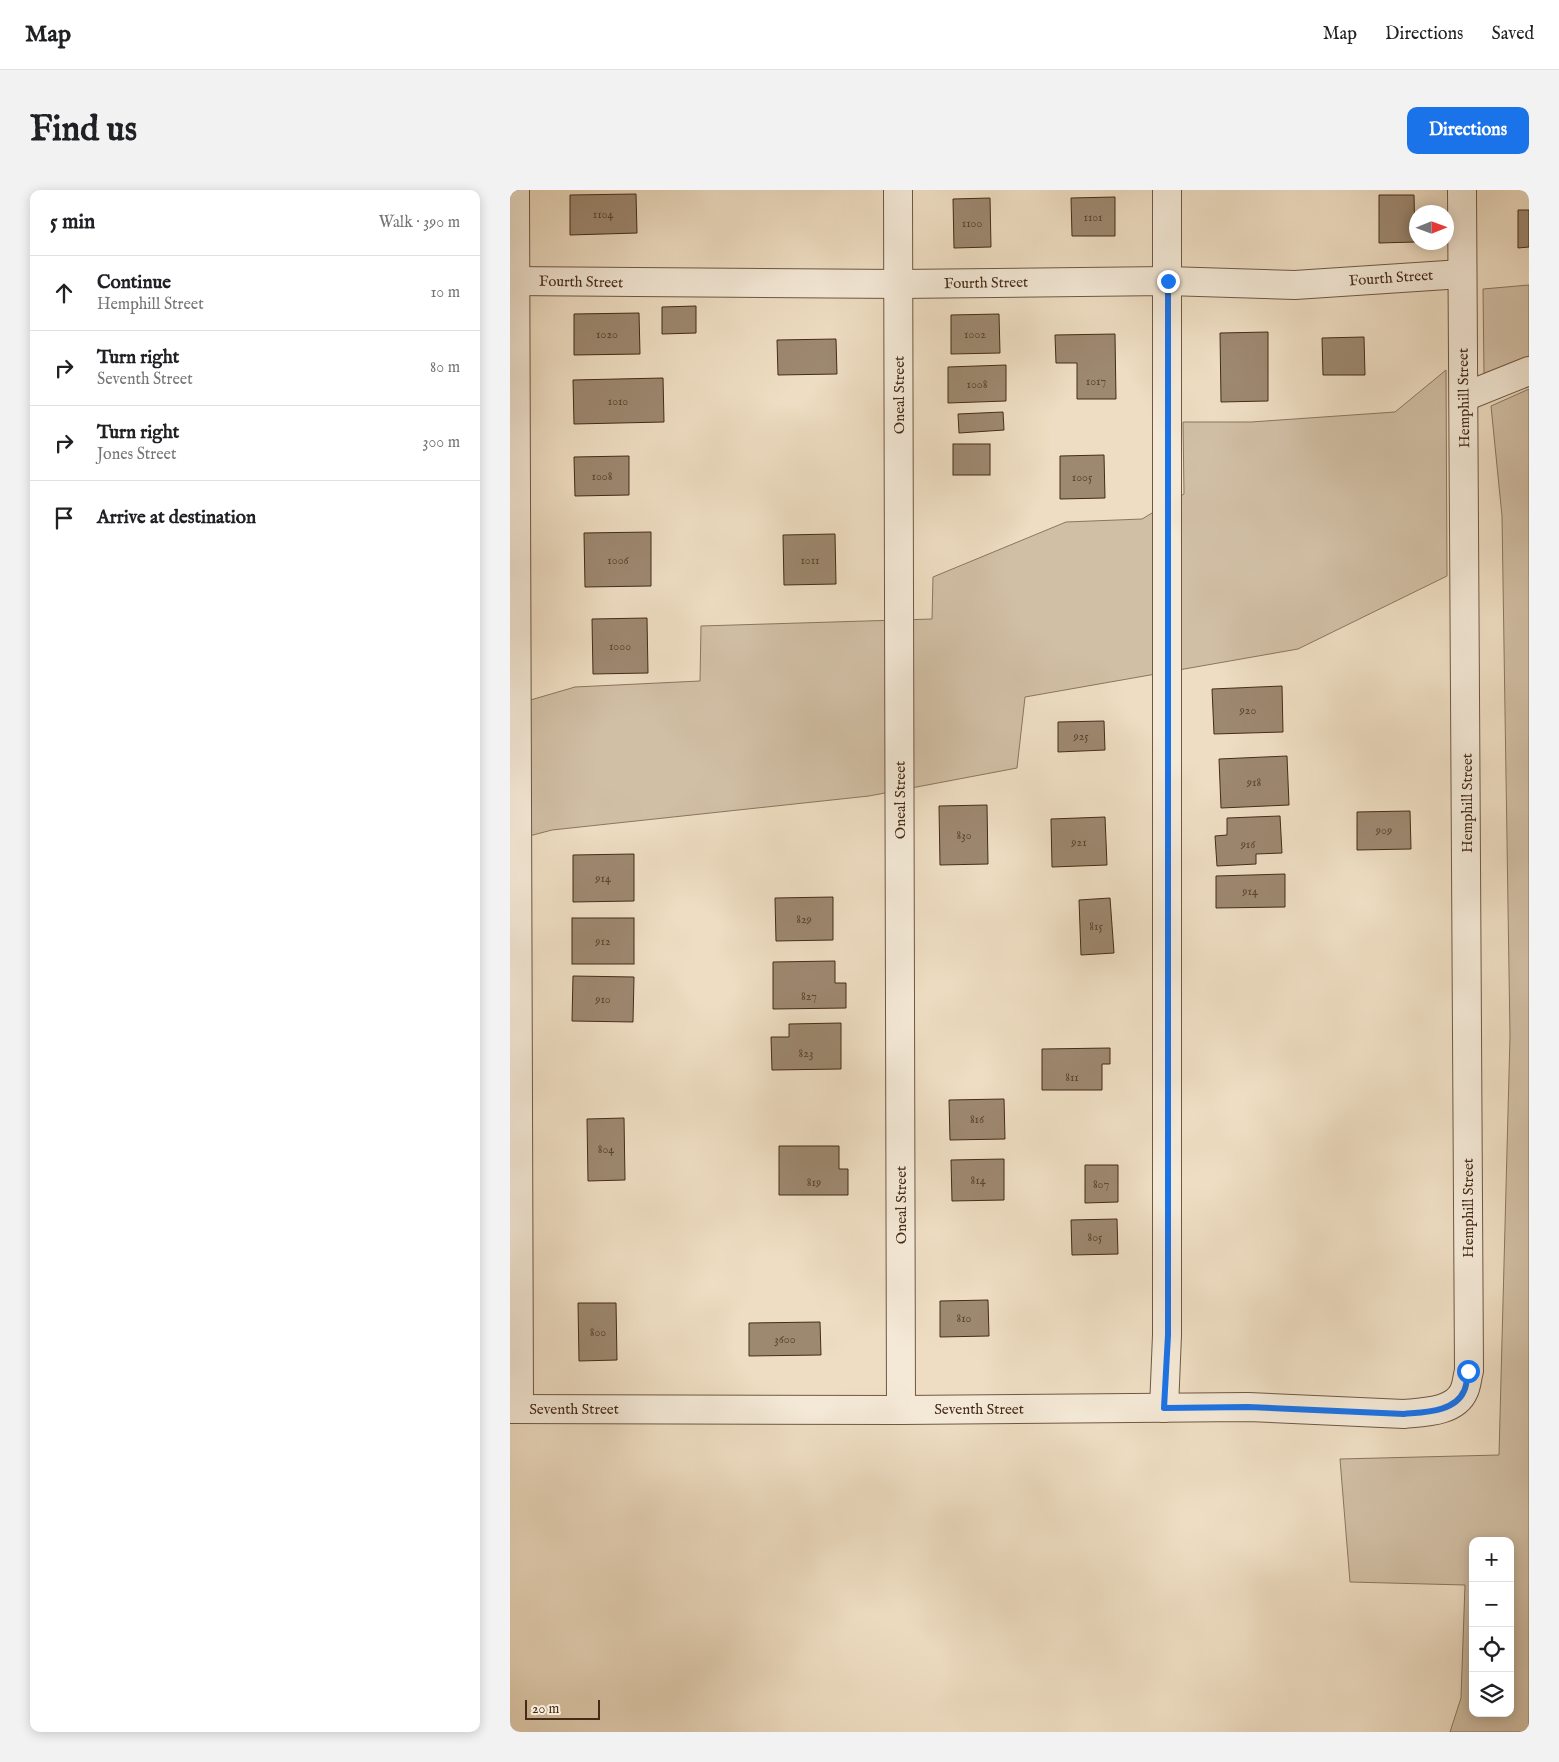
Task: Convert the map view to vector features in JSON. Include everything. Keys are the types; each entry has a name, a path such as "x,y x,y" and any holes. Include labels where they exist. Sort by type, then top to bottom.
{"street":[{"path":"514,1409 513,281 515,190"},
{"name":"Oneal Street","path":"898,190 901,1410"},
{"path":"1164,1408 1168,1335 1168,190"},
{"name":"Hemphill Street","path":"1447,1406 1456,1402 1464,1390 1468,1371 1462,190"},
{"name":"Fourth Street","path":"513,281 899,284 1168,281 1295,285 1462,274"},
{"path":"1464,397 1529,371"},
{"name":"Seventh Street","path":"514,1409 901,1410 1248,1407 1404,1414 1428,1412 1447,1406"}],"shaded area":[{"path":"1529,285 1529,357 1484,376 1483,289"},
{"path":"1446,370 1447,576 1298,649 1025,697 1017,768 869,796 552,830 510,841 510,706 575,687 700,681 701,626 932,619 933,577 1066,522 1142,519 1184,494 1183,422 1251,422 1395,412"},
{"path":"1529,389 1529,1732 1450,1732 1461,1698 1465,1585 1350,1582 1340,1459 1499,1455 1510,1036 1502,516 1491,406"}],"building":[{"path":"636,194 637,233 570,235 570,195"},
{"path":"1379,195 1414,195 1414,205 1409,205 1409,242 1379,243"},
{"path":"1115,197 1115,236 1072,236 1071,198"},
{"path":"990,198 991,247 954,248 953,199"},
{"path":"1518,210 1529,210 1529,247 1518,248"},
{"path":"696,306 696,333 662,334 662,307"},
{"path":"639,313 640,354 574,355 574,314"},
{"path":"999,314 1000,353 951,354 951,315"},
{"path":"1268,332 1268,401 1221,402 1220,333"},
{"path":"1115,334 1116,399 1077,399 1077,363 1056,363 1055,335"},
{"path":"1364,337 1365,375 1323,375 1322,338"},
{"path":"836,339 837,374 778,375 777,340"},
{"path":"1006,365 1006,401 948,403 948,367"},
{"path":"663,378 664,422 574,424 573,380"},
{"path":"1003,412 1004,430 959,433 958,414"},
{"path":"953,444 990,444 990,475 953,475"},
{"path":"1104,455 1105,498 1060,499 1060,456"},
{"path":"629,456 629,495 575,496 574,457"},
{"path":"651,532 651,586 585,587 584,533"},
{"path":"835,534 836,584 784,585 783,535"},
{"path":"647,618 648,673 593,674 592,619"},
{"path":"1282,686 1283,732 1214,734 1212,689"},
{"path":"1104,721 1105,750 1058,752 1058,722"},
{"path":"1287,756 1289,805 1221,808 1219,759"},
{"path":"987,805 988,864 940,865 939,806"},
{"path":"1410,811 1411,849 1357,850 1357,812"},
{"path":"1280,816 1282,853 1256,854 1256,864 1217,866 1215,836 1227,835 1227,818"},
{"path":"1105,817 1107,865 1052,867 1051,819"},
{"path":"634,854 634,901 573,902 573,855"},
{"path":"1285,874 1285,907 1216,908 1216,876"},
{"path":"833,897 833,940 776,941 775,898"},
{"path":"1110,898 1114,953 1081,955 1079,900"},
{"path":"572,918 634,918 634,964 572,964"},
{"path":"835,961 835,983 846,983 846,1008 773,1009 773,962"},
{"path":"573,976 634,977 633,1022 572,1021"},
{"path":"841,1023 841,1069 772,1070 771,1037 789,1037 789,1024"},
{"path":"1110,1048 1110,1064 1102,1064 1102,1090 1042,1090 1042,1049"},
{"path":"1004,1099 1005,1139 950,1140 949,1100"},
{"path":"624,1118 625,1180 588,1181 587,1119"},
{"path":"779,1146 839,1146 839,1169 848,1169 848,1195 779,1195"},
{"path":"1004,1159 1004,1200 952,1201 951,1160"},
{"path":"1085,1165 1118,1165 1118,1202 1085,1203"},
{"path":"1117,1219 1118,1254 1072,1255 1071,1220"},
{"path":"988,1300 989,1336 940,1337 940,1301"},
{"path":"578,1303 616,1303 617,1360 579,1361"},
{"path":"820,1322 821,1355 749,1356 749,1323"}],"route":[{"path":"1168,281 1168,1335 1164,1408 1248,1407 1404,1414 1428,1412 1456,1402 1464,1390 1468,1371"}]}
